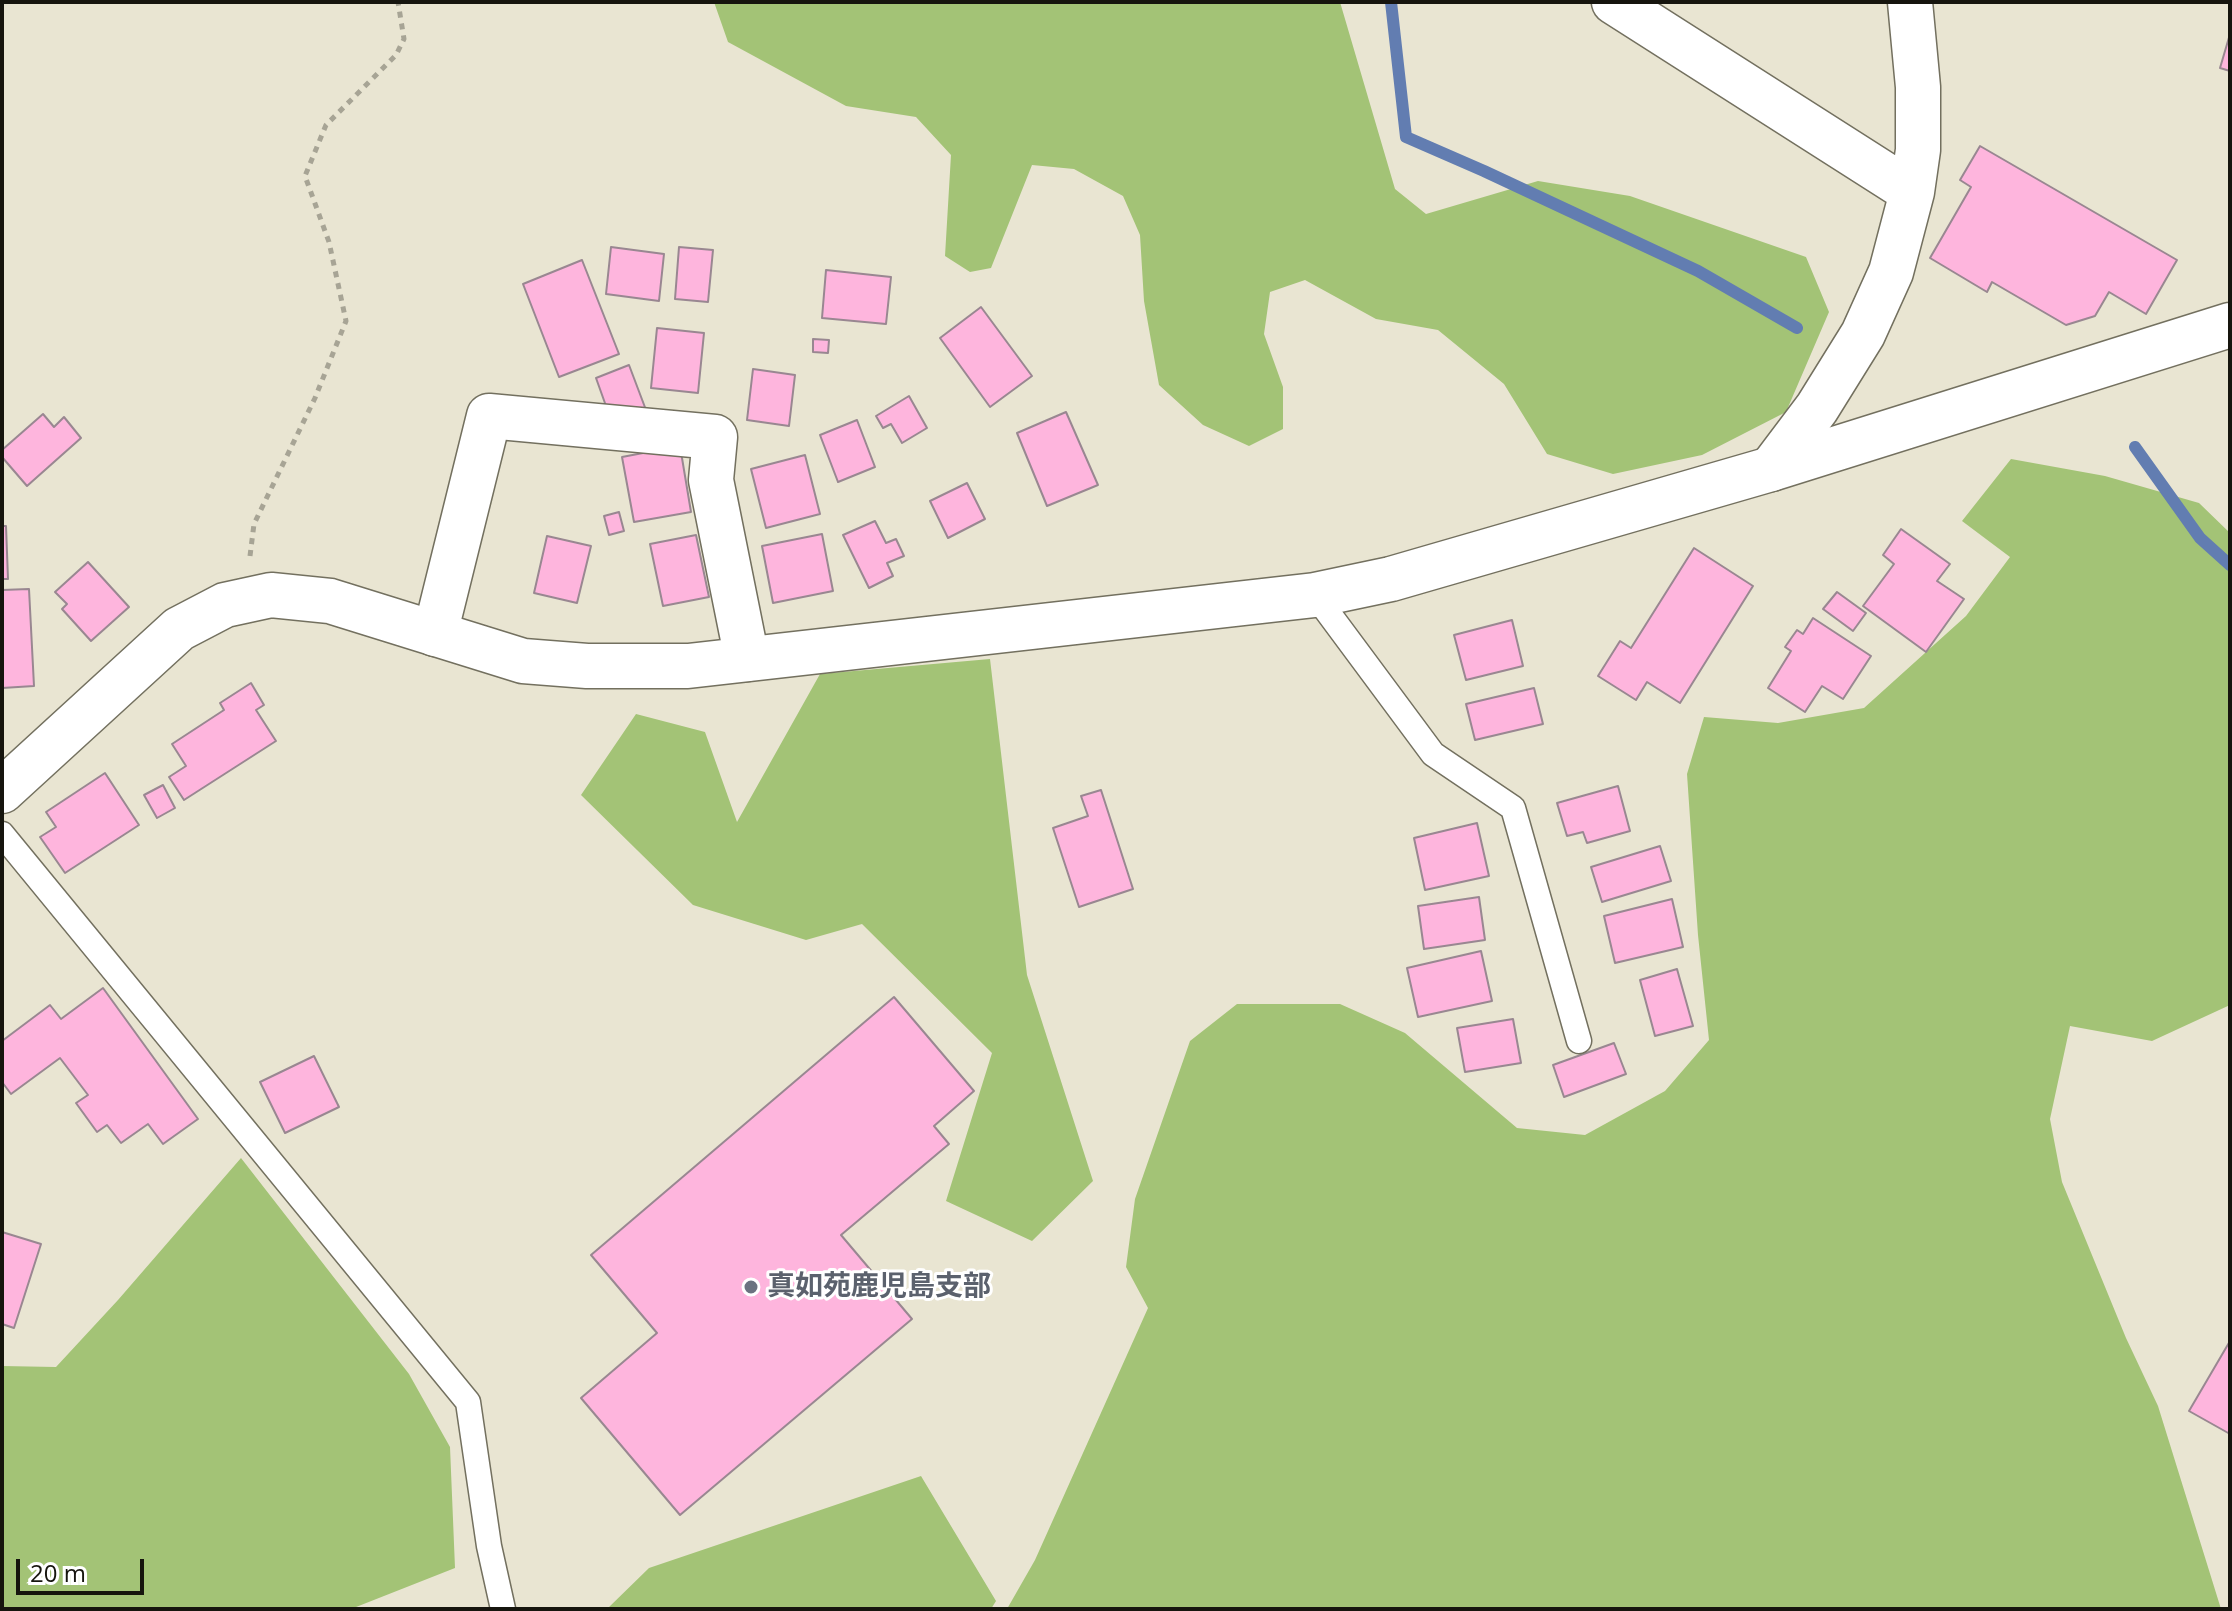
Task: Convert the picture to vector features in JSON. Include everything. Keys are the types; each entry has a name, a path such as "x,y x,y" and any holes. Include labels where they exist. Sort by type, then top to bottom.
{"street":[{"path":"1614,2 1912,192"},
{"path":"1771,469 1817,408 1863,334 1891,272 1912,192 1918,150 1918,87 1910,2"},
{"path":"2,791 179,629 225,605 271,595 330,601 523,661 587,666 688,666 1315,595 1391,579 1771,469 2230,325"},
{"path":"435,634 489,416 715,437 711,480 747,659"}],"lane":[{"path":"1315,595 1433,754 1513,808 1579,1041"},
{"path":"2,834 468,1402 489,1546 503,1609"}],"path":[{"path":"271,595 250,560 254,524 315,398 346,321 329,242 305,176 326,125 396,55 404,39 398,2"}],"green space":[{"path":"714,2 1340,2 1395,189 1426,214 1538,181 1630,196 1806,257 1829,312 1786,412 1702,455 1613,474 1547,454 1504,384 1438,330 1376,319 1305,280 1270,292 1264,334 1283,387 1283,429 1249,446 1203,425 1159,385 1144,301 1140,235 1123,196 1074,169 1032,165 991,268 970,272 945,256 951,155 916,117 846,106 728,42"},
{"path":"2011,459 2105,476 2199,503 2230,533 2230,1005 2152,1041 2070,1026 2050,1119 2062,1182 2126,1338 2158,1406 2221,1609 1007,1609 1035,1560 1148,1308 1126,1267 1135,1199 1190,1041 1237,1004 1340,1004 1405,1033 1517,1128 1585,1135 1665,1091 1709,1040 1687,774 1704,717 1778,723 1864,708 1966,616 2010,557 1962,521"},
{"path":"990,659 1027,975 1093,1181 1032,1241 946,1201 992,1053 862,924 806,940 693,905 581,795 636,714 705,732 737,822 820,674"},
{"path":"241,1158 409,1374 450,1447 455,1568 351,1609 2,1609 2,1366 56,1367"},
{"path":"921,1476 996,1601 991,1609 607,1609 649,1568"}],"building":[{"path":"2230,34 2230,71 2220,68"},
{"path":"1980,146 2177,260 2146,314 2109,292 2095,316 2066,325 1992,282 1987,292 1930,258 1971,187 1960,180"},
{"path":"611,247 664,254 659,301 606,294"},
{"path":"679,247 713,250 708,302 675,299"},
{"path":"582,260 619,354 559,377 523,284"},
{"path":"826,270 891,277 886,324 822,318"},
{"path":"981,307 1032,376 990,407 940,338"},
{"path":"657,328 704,333 698,393 651,388"},
{"path":"813,339 829,340 828,353 813,352"},
{"path":"629,365 646,410 606,406 596,378"},
{"path":"753,369 795,375 789,426 747,420"},
{"path":"909,396 927,428 902,443 891,424 883,428 876,416"},
{"path":"1066,412 1098,485 1047,506 1017,433"},
{"path":"43,414 54,427 64,417 81,438 27,486 2,457 2,450"},
{"path":"857,420 875,467 838,482 820,435"},
{"path":"680,446 691,512 634,522 622,457"},
{"path":"805,455 820,514 766,528 751,469"},
{"path":"967,483 985,519 948,538 930,501"},
{"path":"619,512 624,531 609,535 604,516"},
{"path":"875,521 886,543 896,539 904,556 887,563 893,576 869,588 843,535"},
{"path":"2,526 6,526 8,579 2,579"},
{"path":"1901,529 1950,564 1937,581 1964,599 1926,652 1863,606 1894,564 1883,555"},
{"path":"822,534 833,591 773,603 762,546"},
{"path":"696,535 709,597 663,606 650,544"},
{"path":"547,536 591,546 577,603 534,593"},
{"path":"1694,548 1753,586 1680,703 1647,682 1636,700 1598,676 1620,641 1631,648"},
{"path":"88,562 129,607 91,641 62,609 67,604 55,592"},
{"path":"29,589 34,686 2,688 2,590"},
{"path":"1837,592 1866,613 1853,631 1823,609"},
{"path":"1813,618 1871,656 1843,699 1822,686 1805,712 1768,688 1791,651 1785,647 1797,630 1803,634"},
{"path":"1512,620 1523,666 1466,680 1454,635"},
{"path":"251,683 264,705 256,710 276,741 184,800 169,777 186,766 172,744 224,710 220,703"},
{"path":"1534,688 1543,724 1475,740 1466,704"},
{"path":"105,773 139,825 65,873 40,837 56,827 46,812"},
{"path":"163,785 175,808 157,818 144,795"},
{"path":"1618,786 1630,831 1587,843 1583,832 1567,836 1557,803"},
{"path":"1101,790 1133,889 1079,907 1053,828 1088,816 1081,796"},
{"path":"1477,823 1489,876 1425,890 1414,838"},
{"path":"1660,846 1671,881 1602,902 1591,867"},
{"path":"1479,897 1485,940 1424,949 1418,906"},
{"path":"1672,899 1683,947 1615,963 1604,916"},
{"path":"1481,951 1492,1001 1418,1017 1407,968"},
{"path":"1677,969 1693,1026 1655,1036 1640,980"},
{"path":"103,988 198,1119 163,1144 148,1124 121,1143 107,1125 97,1132 76,1103 88,1095 60,1058 11,1094 2,1082 2,1041 50,1005 61,1019"},
{"name":"真如苑鹿児島支部","path":"894,997 974,1091 934,1126 949,1144 841,1235 912,1319 680,1515 581,1398 657,1333 591,1255"},
{"path":"1513,1019 1521,1063 1465,1072 1457,1028"},
{"path":"1614,1043 1626,1074 1564,1097 1553,1065"},
{"path":"314,1056 339,1107 285,1133 260,1082"},
{"path":"2,1232 41,1244 14,1328 2,1324"},
{"path":"2230,1341 2230,1434 2189,1411"}],"waterway":[{"path":"1391,2 1406,137 1698,271 1797,328"},
{"path":"2135,447 2200,538 2230,565"}],"place":[{"name":"真如苑鹿児島支部","path":"751,1287"}]}
